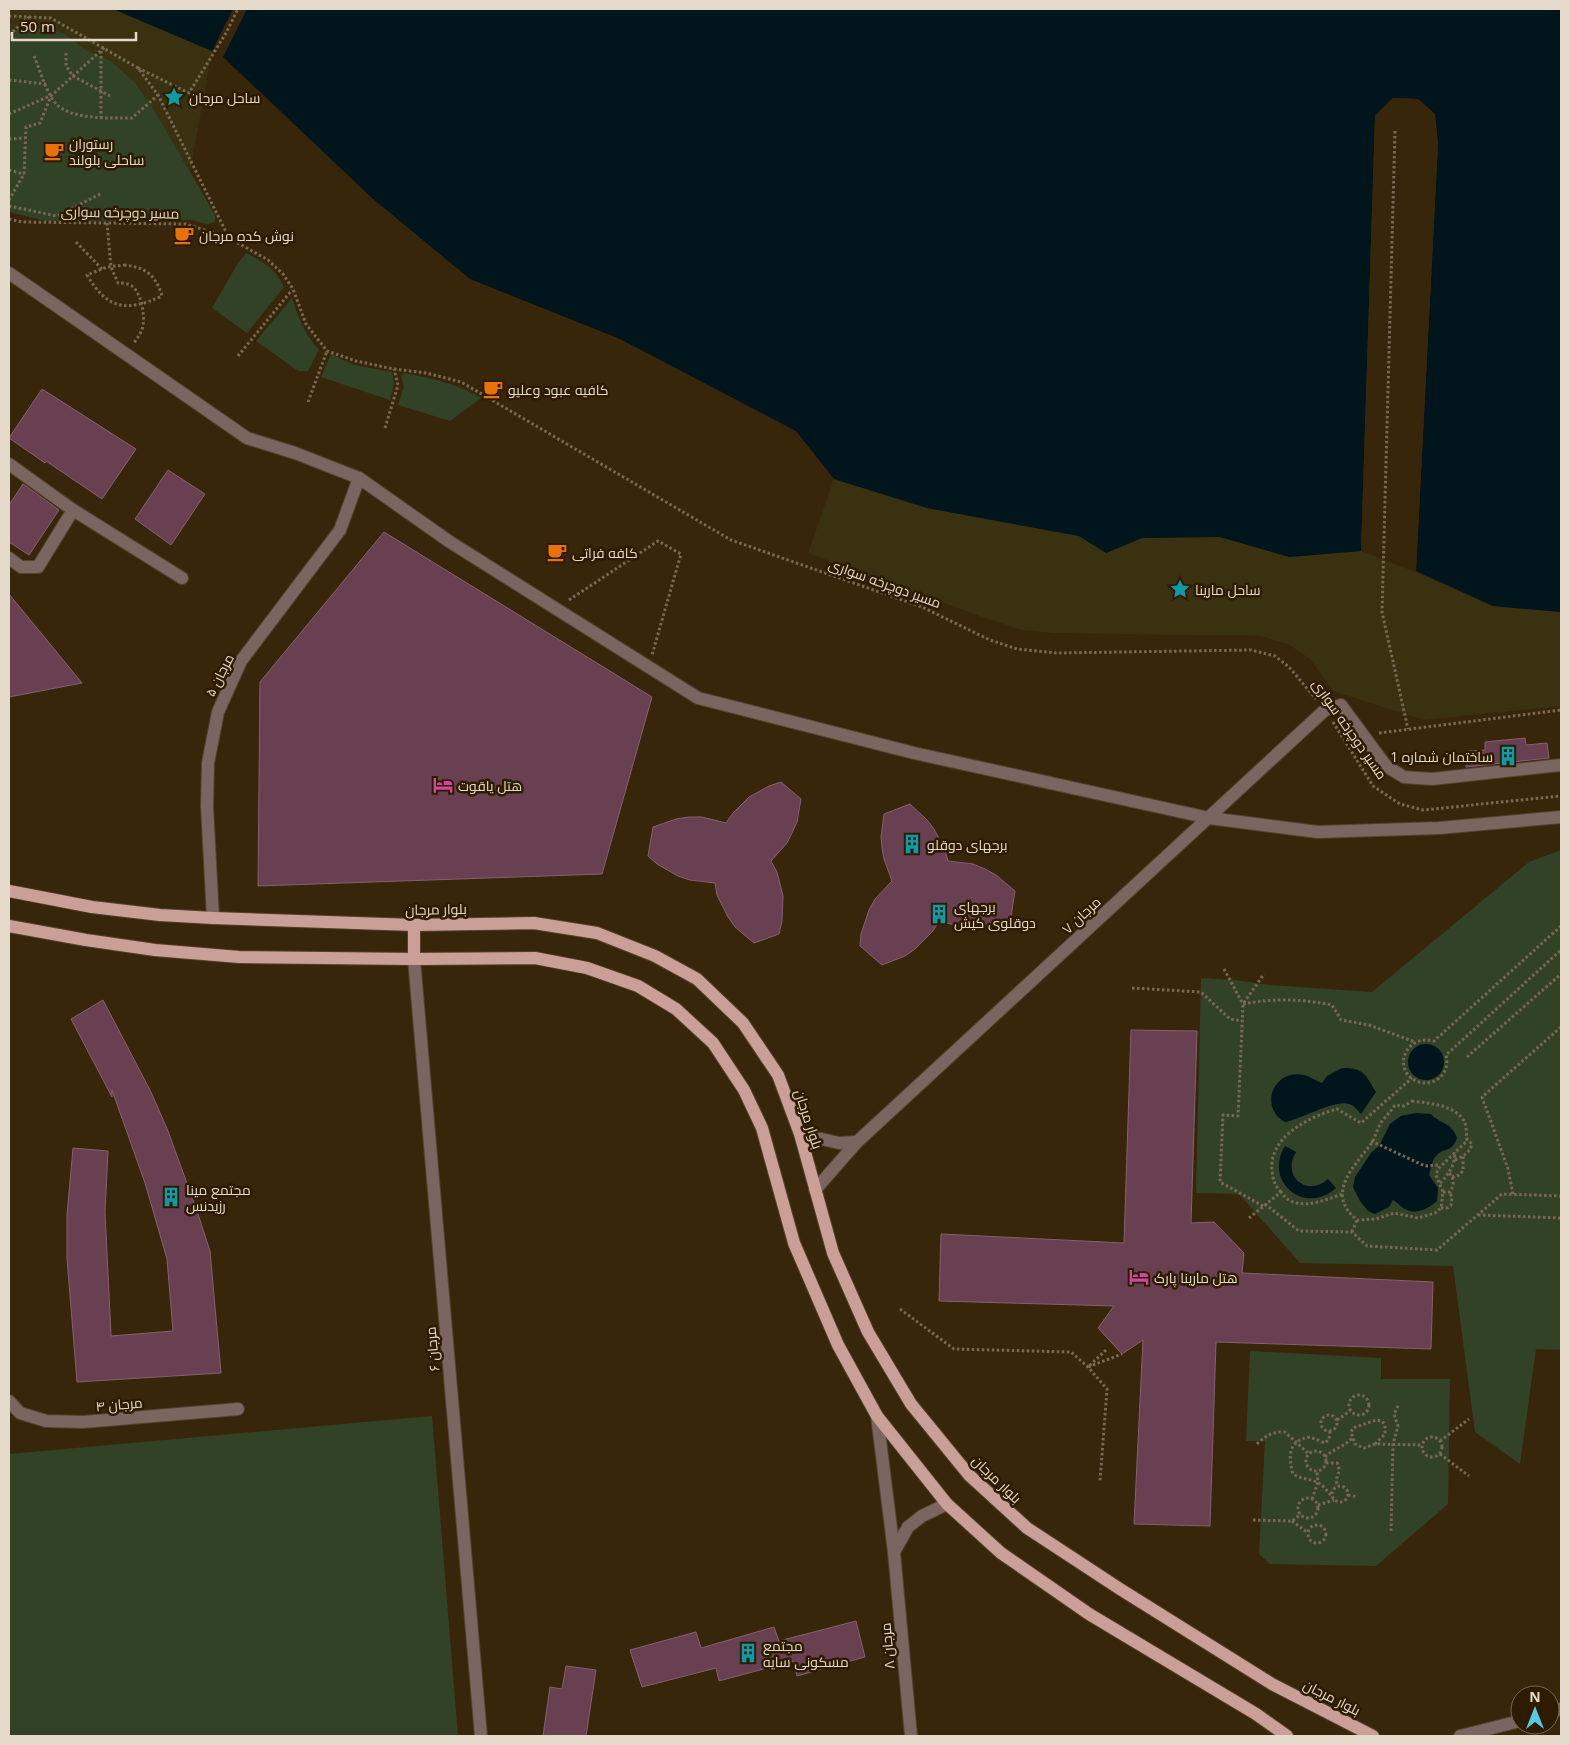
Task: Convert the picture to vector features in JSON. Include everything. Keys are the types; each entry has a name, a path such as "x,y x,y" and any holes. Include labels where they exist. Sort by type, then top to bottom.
{"main road":[{"name":"بلوار مرجان","path":"9,891 92,907 160,915 414,925 534,923 597,933 655,956 697,979 743,1023 778,1075 800,1134 833,1253 868,1332 911,1404 969,1475 1027,1528 1120,1589 1272,1684 1373,1736"},
{"path":"414,925 414,959"},
{"path":"9,926 155,950 240,957 534,958 587,968 638,986 676,1009 713,1043 744,1090 762,1128 794,1244 838,1346 876,1416 947,1504 1001,1553 1089,1614 1256,1714 1287,1736"}],"street":[{"path":"9,273 247,438 296,453 359,478 450,542 698,698 914,752 1209,818 1318,832 1439,828 1561,817"},
{"path":"9,464 73,510 182,578"},
{"name":"مرجان ۵","path":"213,918 207,806 208,763 218,712 241,661 340,530 359,478"},
{"path":"9,558 21,567 38,567 73,510"},
{"path":"1325,710 1341,705 1386,766 1404,777 1432,779 1561,765"},
{"name":"مرجان ۷","path":"815,1190 856,1142 1325,710"},
{"name":"مرجان ۶","path":"414,959 481,1736"},
{"path":"800,1134 839,1143 856,1142"},
{"name":"مرجان ۴","path":"9,1401 20,1413 46,1421 83,1422 238,1408"},
{"name":"مرجان ۸","path":"876,1416 894,1552 911,1736"},
{"path":"894,1552 908,1527 922,1516 947,1504"},
{"path":"1460,1736 1510,1724"}],"path":[{"path":"9,16 52,18 138,68 189,93 226,33 238,9"},
{"path":"9,35 29,16"},
{"path":"9,114 51,96 104,47"},
{"path":"100,51 101,118"},
{"path":"66,53 66,66 73,76 110,96"},
{"path":"34,56 51,96 58,105 68,111 101,118 132,118 158,95"},
{"path":"138,68 158,95 229,238"},
{"path":"9,80 46,84"},
{"path":"9,200 24,174 26,127 40,123 51,96"},
{"path":"1395,131 1382,612 1408,729"},
{"path":"9,138 25,138"},
{"path":"9,170 24,174"},
{"path":"9,206 57,216 102,193"},
{"name":"مسیر دوچرخه سواری","path":"9,219 22,222 186,224 229,238 268,260 283,274 293,289 306,324 327,351 356,361 426,373 460,382 731,540 922,607 999,643 1017,649 1057,653 1250,650 1275,656 1289,667 1325,710 1373,786 1400,804 1423,810 1561,796"},
{"path":"107,223 111,267 118,283 130,285 136,290 142,305 143,324 139,336 126,354"},
{"path":"76,242 102,269"},
{"path":"124,265 138,266 149,273 160,286 162,296 142,305 124,306 104,298 87,275 102,269 124,265"},
{"path":"238,356 293,289"},
{"path":"308,402 327,351"},
{"path":"385,428 398,385 394,369"},
{"path":"556,609 658,541 681,554 649,667"},
{"path":"1363,734 1561,710"},
{"path":"1243,1004 1263,1000 1313,1001 1332,1005 1341,1020 1369,1025 1416,1042 1434,1041 1561,926"},
{"path":"1416,1042 1407,1050 1404,1062 1405,1068 1412,1078 1423,1083 1429,1083 1440,1078 1447,1067 1446,1055 1561,950"},
{"path":"1224,969 1243,1004"},
{"path":"1264,974 1243,1004 1238,1116 1223,1115 1220,1182 1264,1205 1299,1230 1352,1232 1367,1246 1437,1250 1502,1194 1561,1196"},
{"path":"1467,1057 1561,974"},
{"path":"1132,988 1201,992 1230,1019 1242,1021"},
{"path":"1513,1194 1508,1169 1482,1097 1561,1027"},
{"path":"1342,1194 1314,1204 1290,1201 1284,1197 1275,1186 1271,1163 1275,1148 1282,1139 1302,1124 1337,1109 1361,1123 1412,1078"},
{"path":"1412,1101 1442,1107 1459,1115 1466,1122 1467,1141 1440,1165 1436,1175 1443,1192 1440,1208 1435,1213 1418,1218 1394,1213 1376,1219 1357,1220 1348,1212 1342,1194 1344,1184 1349,1173 1372,1141 1383,1120 1389,1115 1395,1105 1404,1106 1412,1101"},
{"path":"1455,1160 1463,1156 1471,1148 1472,1144 1466,1138"},
{"path":"1372,1141 1425,1166 1440,1165"},
{"path":"1440,1182 1449,1173 1455,1160 1455,1152"},
{"path":"1452,1176 1458,1175 1463,1171 1463,1156"},
{"path":"1440,1208 1447,1208 1451,1205 1452,1198 1450,1192 1454,1182 1449,1173"},
{"path":"1248,1218 1281,1192"},
{"path":"1443,1192 1450,1192"},
{"path":"1478,1215 1561,1218"},
{"path":"1352,1232 1357,1220"},
{"path":"900,1309 954,1349 1071,1352 1088,1367 1107,1389 1100,1481"},
{"path":"1088,1367 1106,1350"},
{"path":"1088,1367 1122,1354"},
{"path":"1358,1395 1367,1399 1369,1404 1365,1414 1355,1415 1350,1411 1348,1406 1353,1397 1358,1395"},
{"path":"1391,1531 1393,1444 1398,1426 1394,1414 1399,1404"},
{"path":"1348,1496 1343,1502 1333,1498 1323,1485 1294,1474 1289,1460 1291,1450 1296,1442 1310,1437 1325,1443 1330,1431 1334,1429 1337,1420 1350,1411"},
{"path":"1330,1431 1322,1428 1322,1419 1330,1415 1337,1420"},
{"path":"1440,1441 1469,1419"},
{"path":"1375,1444 1384,1434 1386,1425 1382,1421 1376,1420 1353,1428 1351,1432 1355,1444 1364,1448 1375,1444 1422,1445"},
{"path":"1257,1444 1265,1436 1285,1432 1308,1454"},
{"path":"1434,1436 1440,1441 1442,1449 1440,1454 1430,1457 1422,1450 1424,1440 1434,1436"},
{"path":"1325,1457 1332,1449 1346,1445 1352,1438"},
{"path":"1314,1451 1321,1452 1325,1457 1326,1463 1323,1469 1317,1472 1311,1471 1306,1466 1308,1454 1314,1451"},
{"path":"1440,1454 1469,1476"},
{"path":"1326,1463 1337,1463 1340,1472 1336,1481 1338,1486"},
{"path":"1312,1498 1318,1482 1317,1472"},
{"path":"1333,1498 1332,1492 1338,1486"},
{"path":"1338,1486 1346,1488 1348,1496"},
{"path":"1348,1496 1357,1497"},
{"path":"1312,1498 1318,1505"},
{"path":"1312,1498 1300,1502 1298,1506 1301,1514 1305,1517 1313,1516 1318,1509 1318,1505"},
{"path":"1318,1505 1333,1498"},
{"path":"1292,1521 1301,1514"},
{"path":"1313,1516 1326,1533 1322,1542 1312,1542 1308,1538 1310,1528 1314,1525 1319,1525"},
{"path":"1253,1520 1292,1521 1308,1533"}],"green space":[{"path":"43,27 64,33 86,50 111,61 135,82 155,111 215,215 215,222 207,224 191,220 46,221 9,212 9,30"},
{"path":"246,253 268,266 277,275 284,287 247,333 212,308 238,263"},
{"path":"292,298 303,326 319,350 308,371 298,371 256,341"},
{"path":"331,354 354,365 392,372 394,384 390,400 321,377"},
{"path":"404,373 453,385 481,398 450,421 398,405 404,387 401,376"},
{"path":"1561,850 1561,1350 1536,1349 1520,1464 1475,1432 1453,1266 1300,1263 1239,1194 1196,1193 1201,978 1372,992 1529,862"},
{"path":"1250,1351 1381,1358 1381,1379 1450,1379 1448,1504 1376,1566 1270,1564 1259,1554 1265,1441 1246,1441"},
{"path":"432,1416 458,1736 9,1736 9,1454"}],"sand":[{"name":"ساحل مرجان","path":"9,9 113,9 212,51 190,172 155,111 135,83 111,61 86,50 64,33 43,27 9,30"},
{"name":"ساحل مارینا","path":"834,479 927,508 1079,536 1106,553 1142,538 1220,537 1289,557 1361,551 1416,572 1493,606 1561,612 1561,706 1424,720 1333,691 1310,659 1288,644 1260,636 1052,633 1022,630 808,553"}],"water":[{"path":"113,9 233,9 212,51"},
{"path":"247,9 1561,9 1561,612 1493,606 1416,571 1438,144 1435,114 1418,99 1393,98 1375,116 1361,551 1289,557 1220,537 1142,538 1106,553 1079,536 927,508 834,479 796,431 620,339 470,279 372,198 223,57"},
{"path":"1426,1044 1433,1045 1439,1049 1443,1055 1443,1069 1439,1075 1433,1079 1426,1080 1419,1079 1413,1075 1409,1069 1408,1062 1409,1055 1413,1049 1419,1045"},
{"path":"1342,1068 1355,1069 1363,1073 1376,1092 1361,1114 1352,1105 1343,1103 1285,1122 1277,1115 1272,1107 1271,1099 1273,1090 1285,1077 1293,1074 1304,1075 1322,1083 1327,1076"},
{"path":"1416,1113 1431,1114 1449,1126 1457,1138 1453,1146 1439,1153 1433,1162 1429,1175 1438,1188 1437,1201 1427,1208 1415,1212 1405,1209 1393,1200 1389,1207 1375,1214 1368,1211 1353,1187 1355,1177 1371,1153 1379,1146 1390,1124 1401,1116"},
{"path":"1285,1146 1296,1152 1292,1161 1292,1169 1298,1182 1312,1186 1328,1179 1336,1188 1324,1196 1312,1198 1300,1197 1291,1191 1283,1182 1279,1172 1280,1159"}],"pier":[{"path":"1393,98 1418,99 1435,114 1438,144 1416,571 1413,571 1435,145 1433,115 1417,101 1394,100 1377,117 1363,552 1361,551 1375,116"}],"building":[{"path":"42,389 136,449 102,499 9,438"},
{"path":"168,470 205,494 171,545 135,519"},
{"path":"23,484 59,510 29,555 9,542 9,505"},
{"name":"هتل یاقوت","path":"384,532 652,697 602,874 258,886 260,682"},
{"path":"9,594 82,683 9,697"},
{"name":"ساختمان شماره 1","path":"1525,738 1526,745 1547,743 1549,758 1466,767 1467,751 1485,750 1485,742"},
{"path":"781,782 801,799 797,822 792,833 787,843 771,861 777,872 783,896 782,921 779,934 754,943 735,927 728,917 717,895 715,883 690,880 678,876 657,864 648,856 653,827 676,819 689,817 702,817 726,823 749,797"},
{"name":"برجهای دوقلوی کیش","path":"910,804 934,829 945,850 948,861 973,864 985,869 996,875 1015,891 1011,917 1000,922 975,926 939,921 933,931 915,949 905,956 882,965 860,946 861,934 875,899 892,881 882,848 881,837 884,814"},
{"name":"مجتمع مینا رزیدنس","path":"103,1000 151,1092 168,1131 210,1251 221,1373 77,1382 67,1258 67,1215 73,1148 108,1151 105,1212 111,1336 173,1331 167,1259 145,1183 112,1090 112,1097 71,1019"},
{"name":"هتل مارینا پارک","path":"1131,1030 1197,1031 1191,1223 1214,1222 1244,1253 1242,1273 1433,1282 1431,1349 1216,1342 1210,1526 1134,1524 1143,1340 1122,1354 1098,1328 1114,1306 939,1301 941,1234 1124,1243"},
{"name":"مجتمع مسکونی سایه","path":"856,1621 865,1657 797,1676 793,1661 719,1681 716,1668 642,1687 630,1650 696,1632 701,1648 774,1627 779,1641"},
{"path":"566,1666 596,1670 586,1736 543,1736 550,1687 562,1689"}],"place":[{"name":"ساحل مرجان","path":"174,97"},
{"name":"رستوران ساحلی بلولند","path":"54,151"},
{"name":"نوش کده مرجان","path":"184,235"},
{"name":"کافیه عبود وعلیو","path":"493,389"},
{"name":"کافه فراتی","path":"557,552"},
{"name":"ساحل مارینا","path":"1180,589"},
{"name":"ساختمان شماره 1","path":"1508,756"},
{"name":"هتل یاقوت","path":"443,785"},
{"name":"برجهای دوقلو","path":"912,844"},
{"name":"برجهای دوقلوی کیش","path":"939,914"},
{"name":"مجتمع مینا رزیدنس","path":"171,1197"},
{"name":"هتل مارینا پارک","path":"1139,1277"},
{"name":"مجتمع مسکونی سایه","path":"748,1653"}]}
